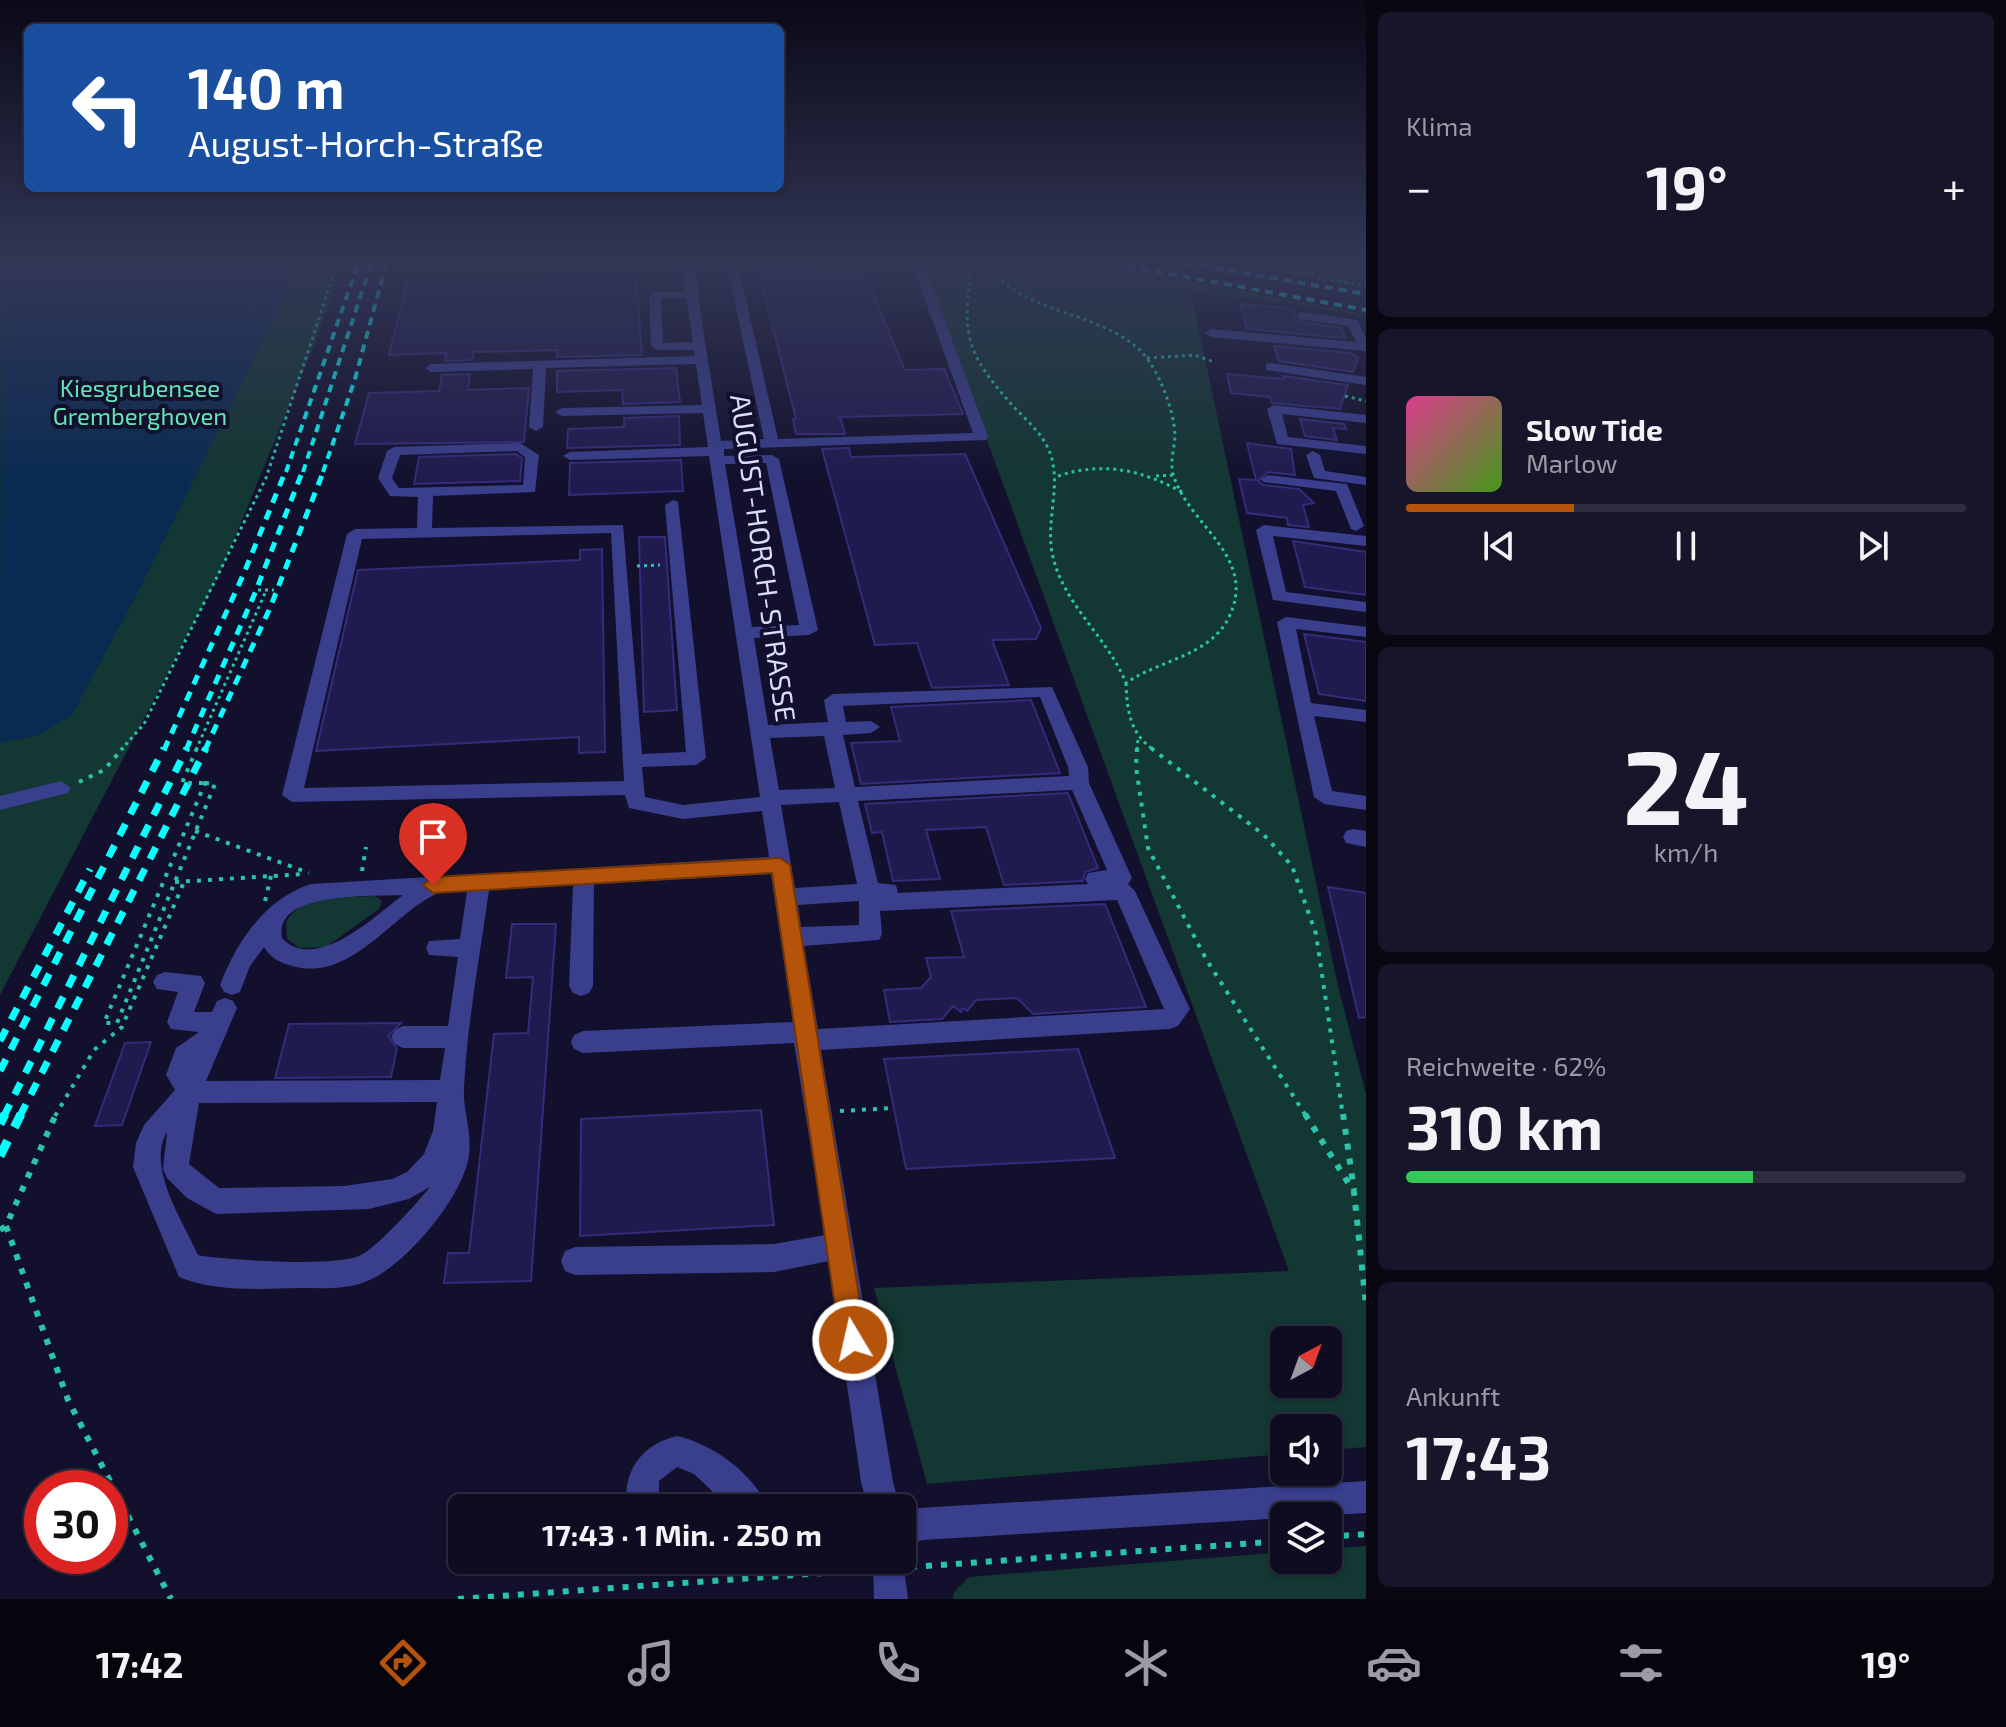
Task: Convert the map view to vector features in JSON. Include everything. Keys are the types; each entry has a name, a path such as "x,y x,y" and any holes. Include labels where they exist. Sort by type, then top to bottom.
{"street":[{"path":"660,336 661,346 701,353"},
{"name":"AUGUST-HORCH-STRASSE","path":"699,336 816,1112 880,1494"},
{"path":"748,336 772,443"},
{"path":"570,456 718,452 772,443 981,437 944,336"},
{"path":"1240,336 1365,347"},
{"path":"431,368 540,365 701,353"},
{"path":"536,427 540,365"},
{"path":"1271,367 1366,381"},
{"path":"562,412 711,409"},
{"path":"1366,419 1274,409 1282,441 1366,450"},
{"path":"520,447 532,455 530,489 426,494 395,493 385,478 394,451 520,447"},
{"path":"718,452 772,459 809,630 745,633"},
{"path":"1313,455 1319,475 1366,481"},
{"path":"1268,479 1342,487 1356,526"},
{"path":"424,533 426,494"},
{"path":"1347,500 1366,502"},
{"path":"632,761 696,758 673,505"},
{"path":"634,788 292,795 355,534 618,528 636,803 683,812 770,800 1079,783"},
{"path":"1366,541 1264,530 1279,596 1366,607"},
{"path":"1366,632 1286,622 1324,797 1366,803"},
{"path":"583,1042 805,1036 1170,1019 1178,1009 1079,783 1078,767 1046,691 833,700 847,795 869,892"},
{"path":"1303,708 1366,716"},
{"path":"758,732 871,727"},
{"path":"0,803 61,788"},
{"path":"479,881 439,1159 411,1185 380,1196 216,1201 196,1189 176,1169 178,1136 240,962 280,909 313,879 433,885 479,881 780,865"},
{"path":"581,986 584,876"},
{"path":"784,897 1122,884"},
{"path":"790,937 871,934 869,903 1122,884"},
{"path":"271,922 271,937 280,953 295,960 317,960 341,951 433,885"},
{"path":"437,948 470,948"},
{"path":"165,982 193,983 179,1022 222,1013"},
{"path":"403,1037 458,1037"},
{"path":"451,1091 460,1123 457,1163 443,1193 422,1221 362,1270 233,1275 189,1267 146,1167 145,1154 159,1118 192,1092 451,1091"},
{"path":"575,1261 774,1258 838,1246"},
{"path":"642,1494 646,1474 653,1463 674,1451 688,1452 703,1461 737,1494"},
{"path":"916,1526 1366,1497"}],"path":[{"path":"61,788 104,770 144,724 266,478 313,336"},
{"path":"968,336 971,350 985,373 1047,446 1058,476 1050,501 1053,558 1067,590 1121,666 1126,683 1127,708 1138,739 1136,767 1141,817 1154,859 1206,959 1354,1192"},
{"path":"1118,336 1147,358 1161,375 1174,427 1174,475 1228,555 1235,584 1228,620 1200,650 1139,672 1126,683"},
{"path":"1147,358 1195,355 1214,362"},
{"path":"1345,396 1366,401"},
{"path":"1058,476 1073,470 1107,466 1154,476 1174,475"},
{"path":"1154,476 1186,495"},
{"path":"621,566 678,564"},
{"path":"258,590 274,590"},
{"path":"204,785 104,1023 117,1023 213,787 204,785 182,783 266,591"},
{"path":"1138,739 1191,776 1264,835 1292,866 1316,934 1354,1192 1366,1305"},
{"path":"195,831 313,879"},
{"path":"348,872 362,871 366,847"},
{"path":"175,882 313,879"},
{"path":"171,1599 68,1400 3,1228 66,1095 94,1050 122,1027 184,882"},
{"path":"816,1112 893,1108"},
{"path":"1342,1536 1366,1534"},
{"path":"458,1599 889,1576 1270,1542"}],"green space":[{"name":"Kiesgrubensee Gremberghoven","path":"0,336 317,336 222,569 0,995"},
{"path":"949,336 1200,336 1338,986 1366,1094 1366,1447 1342,1449 1342,1414 1270,1414 1270,1455 927,1484 874,1288 1289,1271"},
{"path":"375,896 382,901 379,909 326,947 299,948 287,939 286,922 293,912 303,906 326,898"},
{"path":"1366,1546 1366,1599 953,1599 954,1592 969,1577 1270,1553 1270,1574 1342,1574 1342,1548"}],"water":[{"path":"1,336 265,336 139,590 72,715 39,735 0,743"}],"building":[{"path":"394,336 640,336 642,355 557,357 557,350 474,352 472,360 445,361 447,353 389,355"},
{"path":"775,336 890,336 905,370 944,369 963,414 840,417 845,434 796,434 793,419 796,419"},
{"path":"1274,346 1351,353 1358,358 1353,372 1279,361"},
{"path":"676,368 680,402 623,404 622,390 557,392 557,371"},
{"path":"470,374 468,390 529,388 524,442 355,444 369,393 439,391 442,375"},
{"path":"1227,374 1284,379 1283,376 1348,385 1340,409 1272,403 1270,397 1231,393"},
{"path":"679,416 680,445 567,448 568,429 624,427 624,418"},
{"path":"1300,419 1344,424 1346,429 1333,428 1337,440 1305,436"},
{"path":"1247,443 1291,449 1295,475 1268,472 1258,481 1263,485 1299,489 1314,503 1303,505 1309,527 1288,525 1287,518 1247,513 1239,479 1256,480"},
{"path":"849,448 851,457 965,454 1041,628 1036,639 992,640 1009,685 932,688 917,643 875,645 822,449"},
{"path":"516,454 522,458 520,481 414,484 419,457"},
{"path":"681,460 683,491 569,495 570,463"},
{"path":"639,537 665,537 677,710 644,712"},
{"path":"1293,541 1366,552 1366,595 1305,587"},
{"path":"602,549 605,752 579,753 579,737 316,751 358,570 580,560 580,550"},
{"path":"1304,634 1366,642 1366,701 1319,694"},
{"path":"1031,700 1060,773 861,784 851,743 900,741 891,707"},
{"path":"1068,793 1098,868 1085,872 1083,881 1004,885 986,827 926,830 940,879 893,881 882,832 872,833 865,804"},
{"path":"1328,887 1366,893 1366,1017 1359,1018"},
{"path":"1105,904 1146,1007 1033,1014 1017,998 976,1000 967,1011 963,1008 961,1012 953,1006 942,1019 890,1022 884,990 921,988 931,977 926,958 964,957 951,911"},
{"path":"512,924 556,924 531,1281 444,1283 448,1253 469,1253 494,1034 528,1033 533,977 506,978"},
{"path":"401,1023 388,1036 397,1048 391,1077 275,1078 289,1024"},
{"path":"151,1042 122,1125 95,1126 125,1043"},
{"path":"1078,1049 1115,1158 906,1169 884,1059"},
{"path":"761,1110 774,1225 580,1236 581,1119"}],"railway":[{"path":"286,472 333,336"},
{"path":"303,472 348,336"},
{"path":"323,472 367,336"},
{"path":"164,750 244,573 286,470"},
{"path":"186,750 255,593 303,470"},
{"path":"205,750 270,608 324,470"},
{"path":"0,1071 164,748"},
{"path":"4,1116 187,748"},
{"path":"20,1116 205,750"},
{"path":"0,1041 90,869"},
{"path":"0,1124 4,1116"},
{"path":"0,1156 20,1116"}],"route":[{"path":"433,885 780,865 853,1340"}]}
